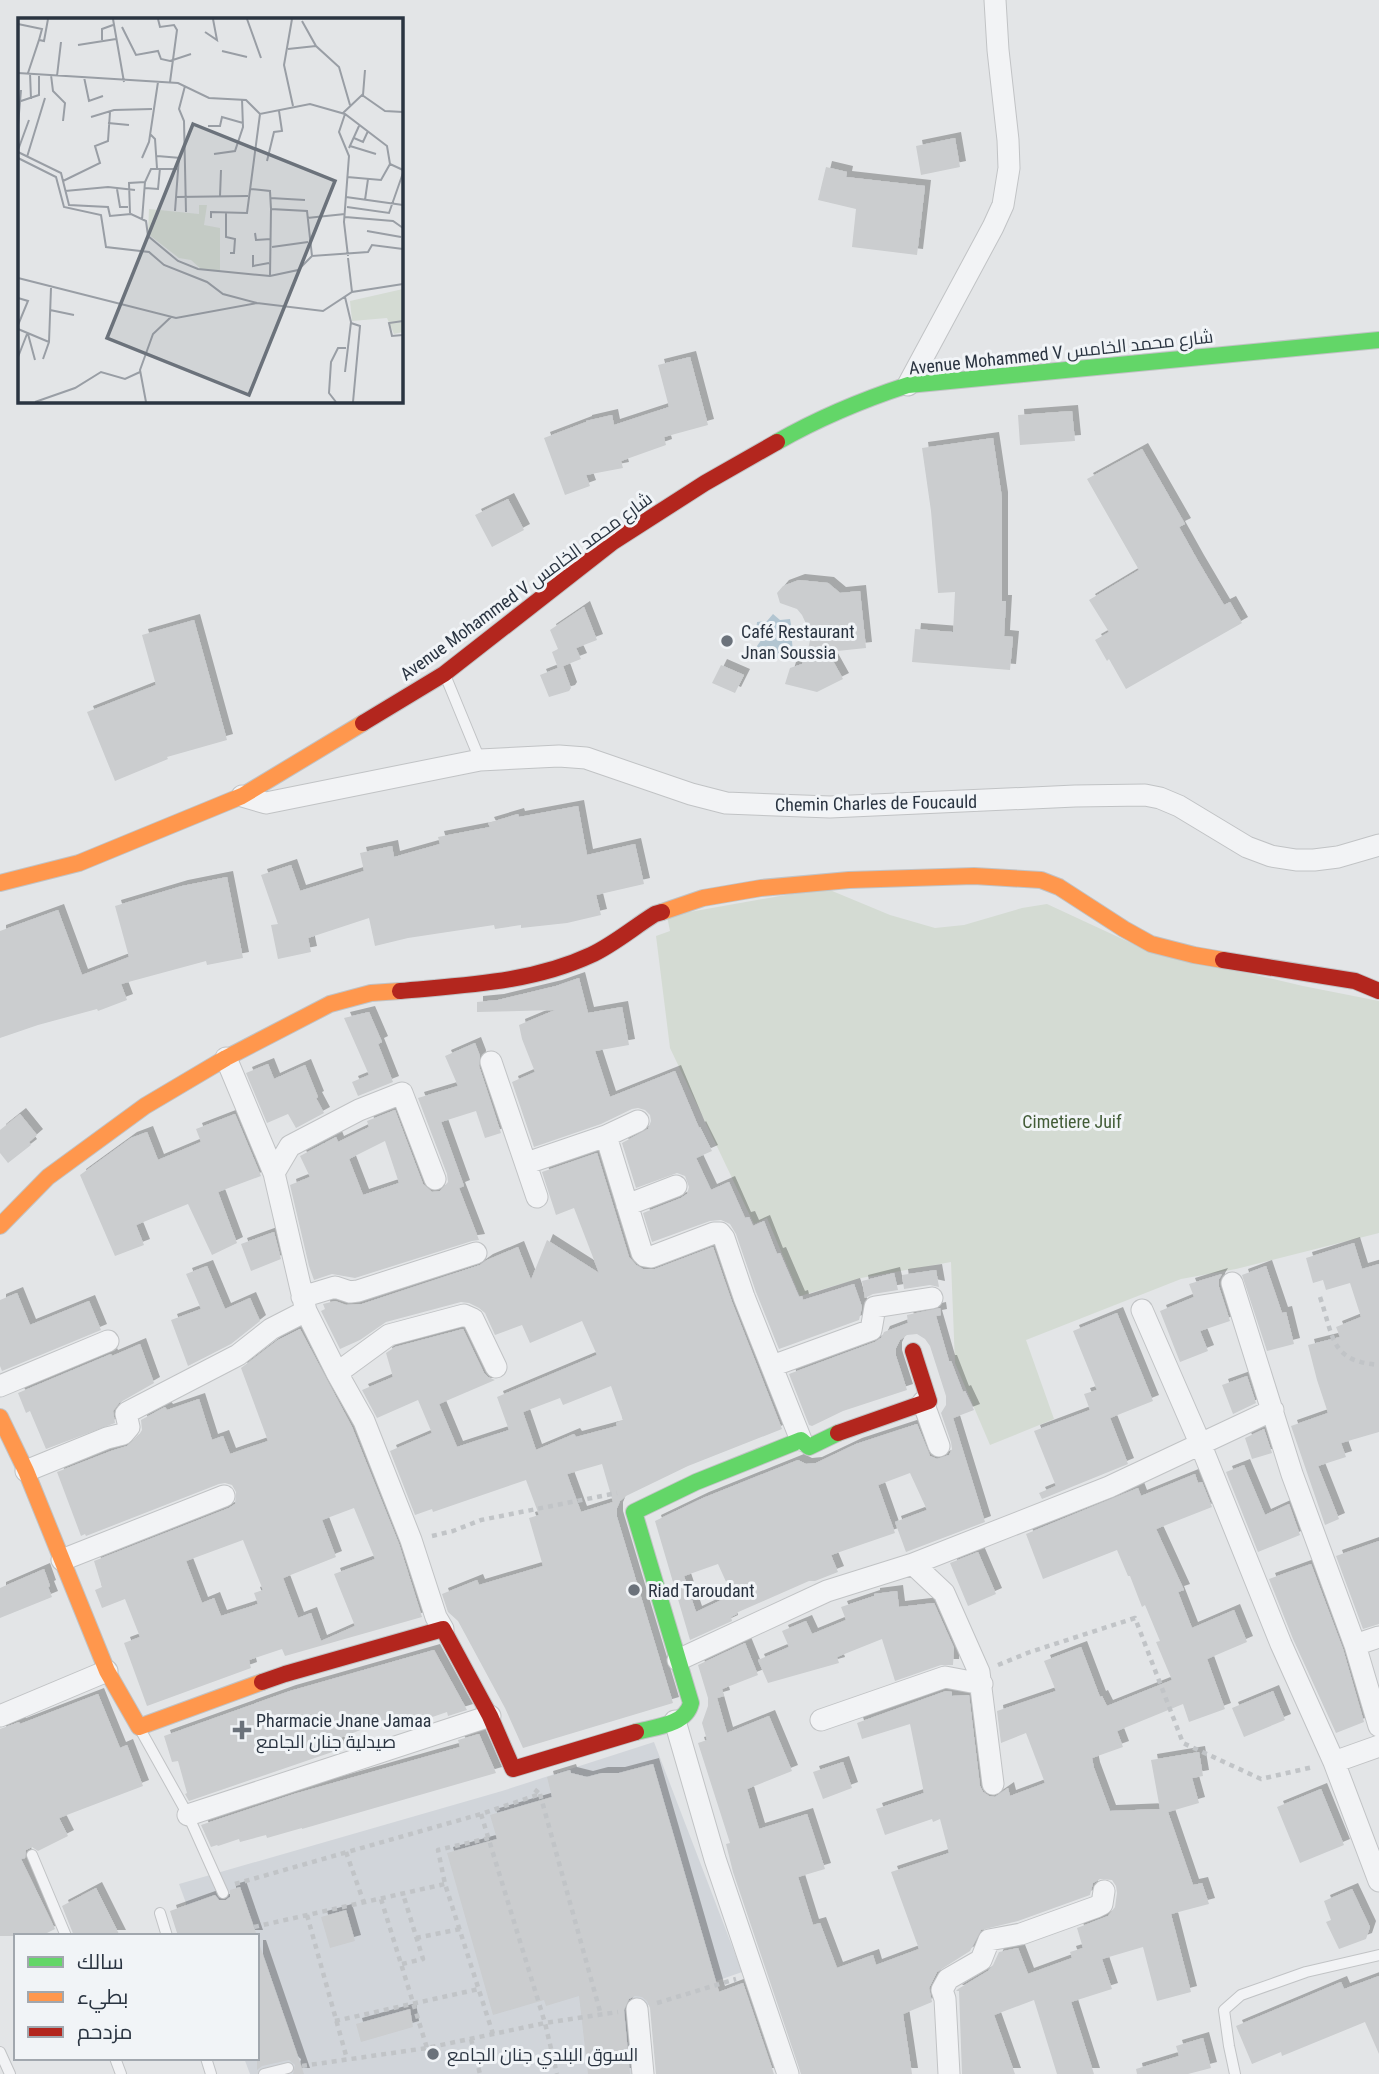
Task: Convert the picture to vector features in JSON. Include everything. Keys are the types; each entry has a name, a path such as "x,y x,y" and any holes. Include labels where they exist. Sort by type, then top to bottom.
{"street":[{"path":"908,385 1003,205 1007,187 1008,140 995,0"},
{"name":"Avenue Mohammed V شارع محمد الخامس","path":"0,883 79,863 242,796 444,674 613,542 705,483 816,420 867,398 908,385 1379,340"},
{"name":"Chemin Charles de Foucauld","path":"242,796 266,803 480,760 559,755 586,758 691,794 726,803 830,807 1144,795 1179,806 1247,847 1271,856 1314,860 1338,857 1379,845"},
{"path":"0,1226 48,1177 145,1106 226,1058 330,1004 371,993 494,983 552,969 592,955 655,914 703,898 761,888 849,880 974,876 1041,880 1059,887 1151,944 1195,955 1355,981 1379,991"},
{"path":"226,1058 274,1173 304,1304 363,1420 411,1540 436,1617 489,1716 513,1769 686,1716 691,1703 634,1512 696,1482 801,1440"},
{"path":"491,1062 537,1197"},
{"path":"274,1173 290,1146 359,1110 402,1093 435,1179"},
{"path":"527,1163 606,1136 638,1121"},
{"path":"606,1136 645,1256 651,1257 714,1233 720,1233 724,1238 744,1297 801,1440 809,1447 849,1429 929,1401 913,1351"},
{"path":"628,1205 676,1186"},
{"path":"26,1471 123,1434 129,1427 126,1414 128,1412 238,1355 304,1304 335,1287 350,1292 358,1291 475,1253"},
{"path":"1232,1283 1292,1475 1355,1645 1379,1726"},
{"path":"772,1366 871,1330 875,1307 932,1298"},
{"path":"1142,1310 1200,1443 1281,1644 1334,1762 1379,1881"},
{"path":"337,1373 389,1335 464,1315 473,1319 496,1367"},
{"path":"0,1386 107,1342"},
{"path":"923,1402 939,1446"},
{"path":"678,1660 827,1591 913,1564 1109,1487 1273,1410"},
{"path":"0,1417 26,1471 107,1671 139,1727 285,1674 443,1629"},
{"path":"62,1560 224,1496"},
{"path":"913,1564 944,1593 981,1678 993,1784"},
{"path":"1355,1645 1379,1637"},
{"path":"0,1716 107,1671"},
{"path":"821,1720 944,1677 981,1678"},
{"path":"188,1815 489,1716"},
{"path":"675,1721 715,1859 788,2074"},
{"path":"1334,1762 1379,1746"},
{"path":"948,2074 945,1999 942,1990 948,1979 981,1960 989,1940 1021,1934 1096,1907 1102,1903 1104,1891"},
{"path":"637,2009 643,2074"}],"lane":[{"path":"444,674 480,760"},
{"path":"139,1727 188,1815 222,1890"},
{"path":"32,1855 65,1934"},
{"path":"160,1913 166,1934"},
{"path":"1235,2074 1224,2010 1241,1995 1306,1972 1379,1955"},
{"path":"0,2052 10,2074"},
{"path":"264,2074 290,2071 284,2055"}],"path":[{"path":"1320,1297 1337,1348 1350,1360 1379,1365"},
{"path":"411,1540 453,1531 481,1520 620,1493 626,1497 634,1512"},
{"path":"981,1678 1030,1652 1135,1618 1183,1743 1261,1779 1334,1762"},
{"path":"513,1769 540,1794 601,2015"},
{"path":"222,1890 540,1794"},
{"path":"481,1814 545,2023 557,2074"},
{"path":"489,1838 438,1850 445,1884 494,2034"},
{"path":"346,1852 364,1903"},
{"path":"254,1927 445,1884"},
{"path":"402,1964 423,1959 403,1894"},
{"path":"382,1899 427,2048"},
{"path":"307,1915 347,2059"},
{"path":"416,1938 460,1929"},
{"path":"290,2071 347,2059 427,2048 545,2023 637,2009 753,1974"},
{"path":"335,2021 479,1989"},
{"path":"471,2039 480,2074"}],"shaded area":[{"path":"654,1742 742,1972 637,2009 647,2074 250,2074 245,2060 259,2060 259,1934 197,1934 179,1884 502,1791"}],"green space":[{"name":"Cimetiere Juif","path":"825,888 890,915 935,928 964,925 1022,908 1047,904 1144,949 1379,1001 1379,1233 1236,1269 1181,1279 1026,1340 1054,1419 990,1445 955,1363 951,1262 861,1278 800,1296 767,1218 754,1224 670,1048 656,936 670,931 667,916"}],"water":[{"path":"773,614 780,620 790,619 792,630 799,636 792,641 793,653 782,652 777,659 770,652 759,656 757,646 762,639 756,633 757,622 767,621"}],"building":[{"path":"955,138 960,167 921,175 916,146"},
{"path":"826,167 847,172 846,177 925,186 917,255 852,247 856,209 818,200"},
{"path":"690,357 708,425 664,437 666,445 621,461 623,468 586,475 590,486 565,495 544,438 586,421 612,415 614,425 669,407 658,365"},
{"path":"1072,411 1075,441 1020,445 1018,415"},
{"path":"993,438 1002,498 1002,601 1006,601 1004,636 1013,637 1010,670 912,662 915,629 953,632 955,592 938,593 922,448"},
{"path":"1142,449 1185,524 1179,527 1198,561 1224,605 1230,602 1242,623 1126,689 1095,640 1109,632 1089,600 1139,570 1087,479"},
{"path":"508,499 524,530 492,547 475,515"},
{"path":"799,580 828,583 840,593 860,591 866,648 828,652 843,679 817,692 785,684 790,668 802,664 810,640 802,615 797,609 780,603 777,593 783,586"},
{"path":"584,607 597,640 576,648 581,659 558,668 552,652 558,649 550,630"},
{"path":"194,620 227,740 167,757 168,759 115,781 87,712 156,685 142,635"},
{"path":"721,665 744,675 735,693 712,683"},
{"path":"563,666 571,688 549,697 540,675"},
{"path":"578,806 587,855 635,844 644,884 596,895 601,915 567,923 521,928 521,925 495,929 494,925 408,938 375,946 369,918 308,938 311,952 278,959 271,925 278,924 261,875 291,865 300,891 364,871 360,853 392,846 394,857 440,844 438,837 490,827 488,823 518,814 519,817"},
{"path":"227,877 243,958 207,965 206,961 121,984 127,1000 98,1011 97,1009 38,1025 0,1038 0,931 58,910 82,975 129,957 115,906 182,886"},
{"path":"579,978 588,1013 622,1007 629,1045 595,1051 610,1097 675,1071 699,1128 712,1151 696,1158 711,1190 729,1182 745,1218 749,1217 753,1226 764,1221 777,1254 780,1253 799,1297 802,1296 803,1300 854,1284 862,1307 859,1320 779,1349 730,1224 721,1220 710,1221 652,1242 643,1213 681,1198 687,1194 689,1187 685,1176 677,1173 636,1188 622,1143 648,1129 651,1121 645,1110 632,1109 601,1124 534,1147 512,1082 535,1072 519,1025 555,1010 477,1012 477,1002 498,1000"},
{"path":"369,1012 382,1042 378,1044 393,1082 358,1096 352,1082 369,1075 344,1018"},
{"path":"475,1043 480,1056 479,1066 501,1133 485,1138 476,1111 441,1122 464,1186 459,1188 479,1240 355,1278 332,1274 314,1280 290,1185 310,1177 300,1156 336,1137 338,1142 369,1127 367,1121 395,1110 423,1184 432,1192 440,1191 448,1182 447,1174 418,1098 458,1086 445,1056","holes":["385,1141 399,1183 363,1195 349,1159"]},
{"path":"268,1064 274,1079 305,1065 324,1113 296,1128 288,1114 267,1123 246,1073"},
{"path":"20,1114 37,1135 29,1142 31,1145 8,1163 0,1153 0,1130"},
{"path":"235,1114 261,1176 218,1192 237,1243 212,1255 188,1204 136,1225 144,1245 115,1256 80,1175 131,1138 147,1132 158,1160 201,1142 196,1129"},
{"path":"597,1153 629,1257 643,1269 655,1269 713,1247 782,1429 688,1466 626,1496 617,1508 617,1517 673,1703 523,1748 505,1708 458,1621 448,1612 442,1594 477,1580 479,1585 543,1566 529,1518 539,1515 526,1480 433,1512 432,1509 415,1515 390,1451 432,1433 418,1400 377,1418 362,1390 393,1377 386,1353 395,1347 463,1329 484,1373 495,1380 439,1404 457,1447 509,1430 497,1397 597,1355 582,1321 530,1343 522,1325 495,1335 485,1313 469,1303 461,1302 386,1322 360,1340 340,1349 321,1311 325,1309 323,1304 335,1301 346,1305 362,1304 480,1265 518,1247 531,1280 547,1240 599,1273 574,1208 556,1215 542,1172","holes":["611,1386 623,1420 616,1423 617,1426 576,1437 574,1434 536,1450 523,1412 560,1398 563,1405","602,1464 613,1502 581,1512 567,1474"]},
{"path":"274,1232 281,1259 251,1271 241,1244"},
{"path":"1354,1243 1362,1269 1379,1264 1379,1432 1341,1443 1346,1457 1318,1466 1339,1519 1325,1525 1291,1426 1328,1413 1308,1345 1340,1337 1336,1327 1361,1317 1350,1283 1326,1290 1323,1280 1313,1283 1306,1258"},
{"path":"207,1266 225,1309 250,1298 260,1321 231,1344 188,1366 171,1320 201,1309 186,1274"},
{"path":"1266,1266 1282,1313 1286,1312 1294,1344 1267,1351 1242,1275"},
{"path":"936,1270 939,1287 930,1285 904,1289 902,1275"},
{"path":"894,1273 898,1290 865,1298 862,1281"},
{"path":"1222,1274 1219,1287 1230,1321 1200,1331 1208,1351 1180,1362 1160,1311 1194,1297 1189,1284"},
{"path":"17,1293 30,1325 89,1301 101,1330 2,1371 0,1300"},
{"path":"940,1308 941,1315 936,1316 949,1361 974,1410 953,1418 985,1522 906,1552 895,1522 927,1510 910,1473 878,1485 895,1533 831,1555 838,1572 809,1581 736,1613 731,1617 732,1621 690,1640 655,1521 703,1498 798,1460 806,1464 816,1463 856,1444 917,1424 930,1456 937,1459 949,1455 951,1442 941,1413 946,1405 946,1396 930,1346 917,1334 907,1335 900,1340 896,1348 907,1390 843,1411 812,1426 809,1425 789,1374 875,1342 884,1332 908,1323 907,1315","holes":["718,1564 732,1595 696,1612 684,1576"]},
{"path":"1117,1313 1153,1401 1110,1418 1128,1464 1042,1499 1039,1493 1056,1486 1034,1431 1090,1410 1084,1394 1097,1390 1073,1331"},
{"path":"300,1329 352,1427 399,1544 422,1617 285,1656 282,1649 249,1660 251,1668 147,1706 124,1643 140,1637 125,1599 102,1608 95,1590 102,1587 94,1561 229,1508 235,1504 236,1492 232,1485 219,1484 81,1536 57,1472 127,1446 142,1430 141,1420 165,1407 167,1410 199,1399 212,1440 223,1436 230,1454 268,1441 241,1368 278,1340","holes":["354,1508 375,1559 334,1574 355,1626 321,1641 311,1613 298,1618 283,1578 336,1557 322,1520","243,1540 263,1590 254,1593 258,1604 221,1616 214,1598 202,1603 186,1561"]},
{"path":"140,1344 154,1383 119,1403 113,1411 115,1423 46,1449 30,1411 26,1413 18,1393"},
{"path":"1247,1376 1256,1403 1233,1414 1222,1385"},
{"path":"1264,1429 1272,1453 1252,1459 1245,1438"},
{"path":"1244,1465 1265,1515 1289,1504 1300,1535 1258,1552 1226,1472"},
{"path":"1195,1474 1198,1483 1202,1482 1212,1507 1156,1529 1184,1590 1178,1592 1192,1628 1234,1610 1247,1642 1207,1659 1225,1709 1189,1722 1183,1704 1117,1731 1123,1747 1092,1758 1110,1811 1160,1809 1151,1760 1199,1752 1203,1776 1192,1778 1199,1803 1168,1812 1193,1885 1202,1883 1209,1904 1171,1914 1191,1992 1157,2001 1143,1947 1102,1959 1112,1989 1071,2002 1094,2074 1057,2074 1034,2000 994,2015 1015,2074 962,2074 959,1991 956,1991 988,1971 999,1952 1018,1948 1028,1974 1072,1958 1070,1952 1083,1948 1077,1928 1108,1916 1115,1907 1116,1886 1112,1880 1100,1879 1093,1883 1090,1895 1018,1921 981,1930 970,1951 937,1972 929,1988 932,2002 903,2014 912,2074 801,2074 733,1872 726,1844 730,1843 698,1743 707,1740 702,1723 708,1698 698,1665 745,1643 758,1675 722,1689 724,1696 717,1698 727,1733 769,1716 792,1771 747,1789 759,1829 807,1814 825,1869 798,1877 813,1925 820,1923 837,1968 873,1955 876,1965 919,1949 891,1872 949,1853 940,1819 933,1822 932,1819 885,1835 876,1809 924,1793 910,1724 862,1739 857,1723 946,1691 952,1692 952,1696 969,1695 980,1786 983,1792 995,1797 1008,1788 1010,1796 1045,1783 1026,1733 1001,1743 997,1711 1056,1691 1044,1661 1081,1647 1100,1697 1102,1696 1107,1706 1172,1680 1156,1642 1160,1641 1145,1605 1142,1607 1117,1550 1043,1579 1026,1534 1138,1488 1141,1496"},
{"path":"1379,1541 1379,1624 1363,1629 1336,1556"},
{"path":"978,1552 996,1594 968,1606 950,1563"},
{"path":"1311,1564 1343,1649 1364,1722 1336,1733 1269,1579"},
{"path":"44,1569 52,1597 0,1618 0,1588"},
{"path":"897,1591 899,1607 934,1603 954,1648 953,1665 941,1665 895,1681 882,1639 837,1657 839,1663 768,1683 758,1660 789,1647 782,1631 806,1621 812,1634 846,1620 841,1607 874,1594"},
{"path":"434,1650 467,1710 448,1716 447,1712 409,1725 406,1716 380,1726 379,1723 337,1739 341,1749 189,1801 178,1761 172,1762 164,1736 290,1691"},
{"path":"1273,1691 1285,1720 1244,1737 1232,1708"},
{"path":"98,1694 120,1748 127,1745 143,1786 59,1818 68,1836 38,1851 32,1847 26,1850 25,1858 21,1859 55,1929 45,1934 0,1936 0,1729 19,1722 20,1724"},
{"path":"479,1734 496,1773 267,1838 266,1835 240,1842 239,1839 211,1847 201,1825 294,1794 460,1747 458,1740"},
{"path":"843,1762 852,1788 823,1799 813,1772"},
{"path":"653,1764 719,1992 743,1983 774,2074 656,2074 650,2008 642,1997 629,1999 624,2010 630,2074 588,2074 579,1996 546,2006 544,2000 493,2015 447,1853 497,1839 490,1815 552,1797 547,1777 570,1770 571,1773 587,1777 602,1773 619,1773"},
{"path":"1321,1789 1344,1845 1300,1863 1277,1807"},
{"path":"240,1887 256,1934 177,1934 170,1911 215,1895 219,1900 226,1900 230,1897 230,1890"},
{"path":"96,1888 119,1934 73,1934 62,1906"},
{"path":"1352,1889 1370,1927 1366,1939 1339,1949 1326,1922 1331,1920 1324,1901"},
{"path":"346,1910 355,1941 330,1948 321,1917"},
{"path":"260,1946 304,2074 293,2074 295,2065 289,2060 262,2066 257,2070"},
{"path":"1379,1976 1379,2054 1365,2022 1282,2056 1281,2052 1252,2064 1236,2026 1341,1982 1344,1989"},
{"path":"410,2009 413,2027 361,2042 356,2024"},
{"path":"1203,2038 1211,2068 1188,2074 1137,2074 1136,2069 1179,2056 1176,2046"}],"traffic: fast":[{"path":"777,442 841,410 908,385 1379,340"},
{"path":"636,1732 676,1721 683,1716 691,1703 634,1512 696,1482 801,1440 809,1447 838,1433"}],"traffic: slow":[{"path":"0,883 79,863 242,796 363,723"},
{"path":"662,912 703,898 761,888 849,880 974,876 1041,880 1059,887 1151,944 1223,960"},
{"path":"0,1226 48,1177 145,1106 226,1058 330,1004 371,993 400,991"},
{"path":"0,1417 26,1471 107,1671 139,1727 262,1682"}],"traffic: jam":[{"path":"363,723 444,674 613,542 705,483 777,442"},
{"path":"400,991 497,981 545,972 599,951 662,912"},
{"path":"1223,960 1355,981 1379,991"},
{"path":"838,1433 929,1401 913,1351"},
{"path":"262,1682 443,1629 490,1716 513,1769 636,1732"}],"place":[{"name":"Café Restaurant Jnan Soussia","path":"727,641"},
{"name":"Riad Taroudant","path":"634,1590"},
{"name":"Pharmacie Jnane Jamaa صيدلية جنان الجامع","path":"242,1730"},
{"name":"السوق البلدي جنان الجامع","path":"433,2054"}]}
